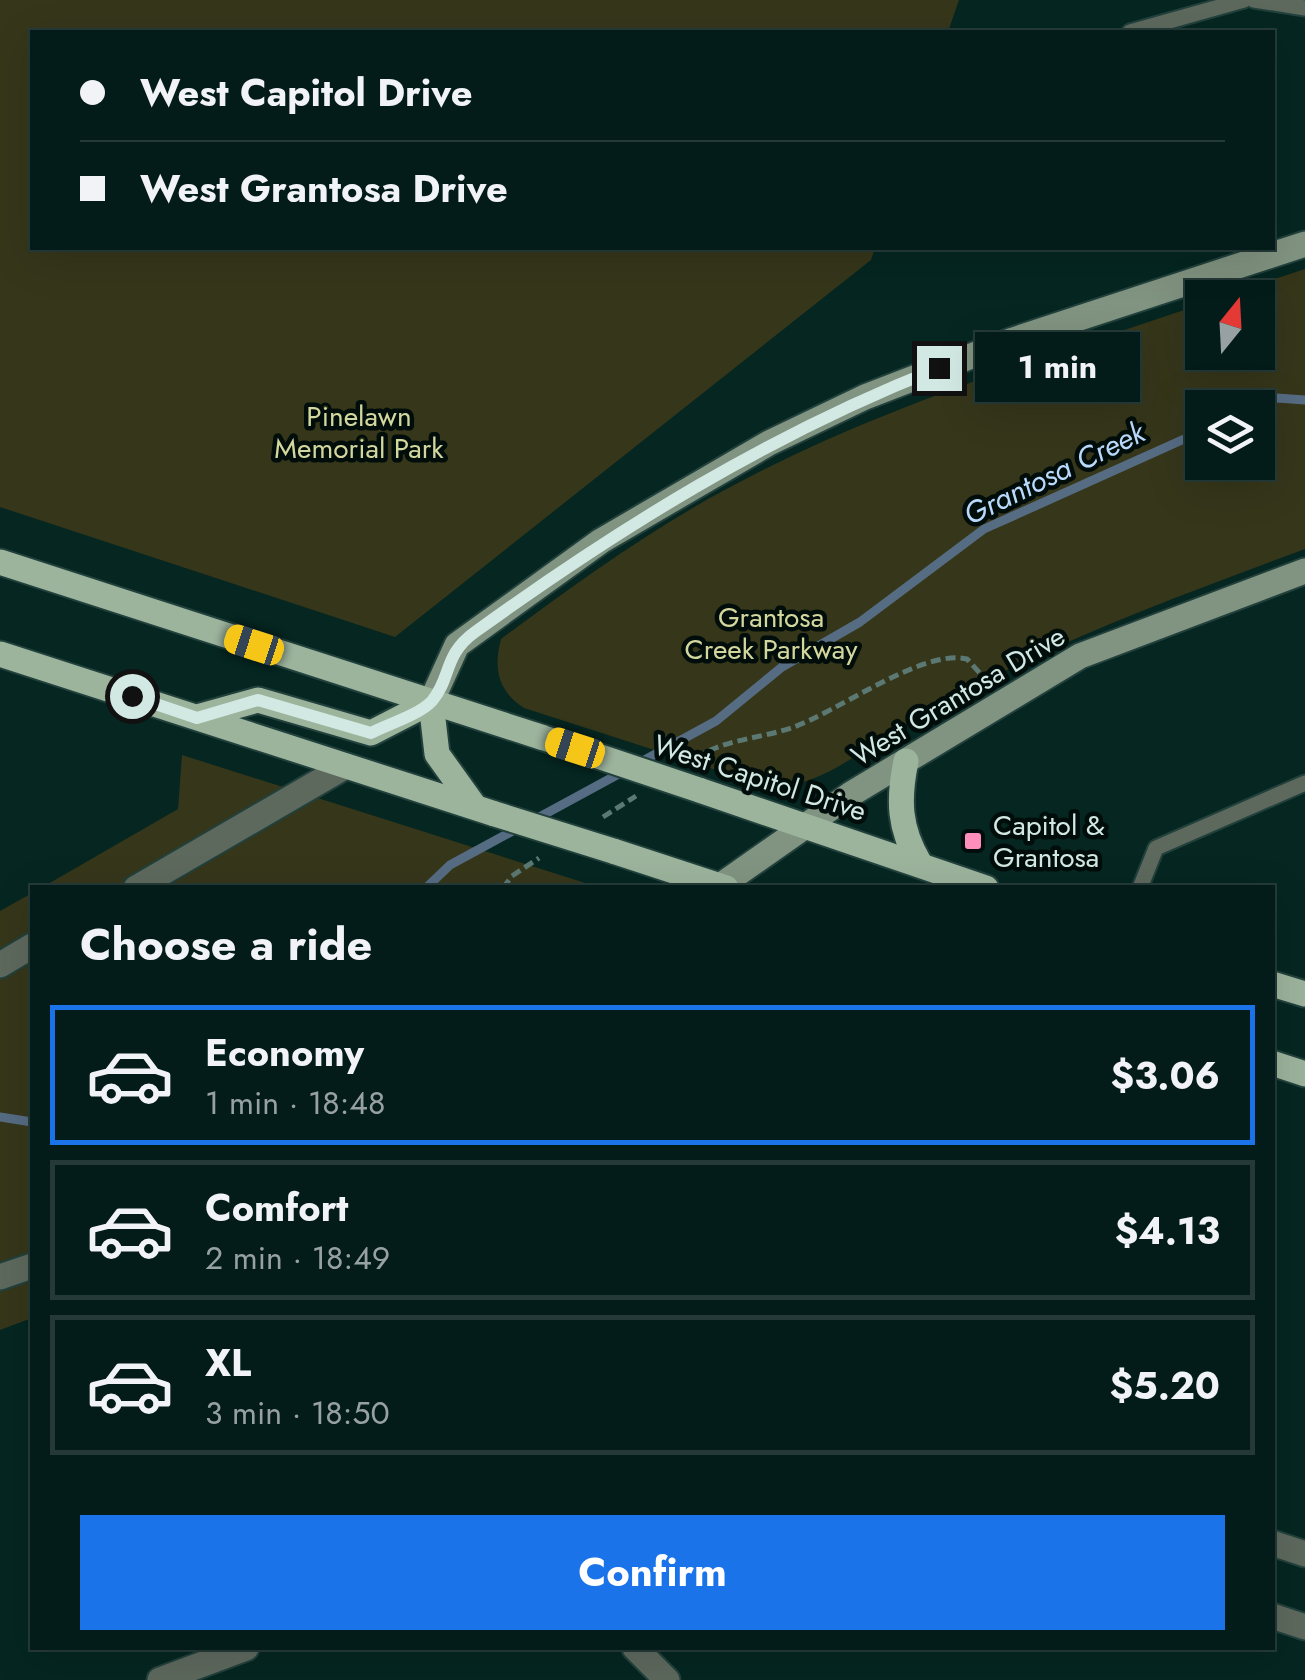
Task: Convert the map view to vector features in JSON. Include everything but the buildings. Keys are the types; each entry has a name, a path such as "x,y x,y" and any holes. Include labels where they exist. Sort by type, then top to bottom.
{"main road":[{"name":"West Capitol Drive","path":"0,562 920,862 978,885"},
{"path":"0,654 715,885"},
{"path":"197,718 258,700 371,733 431,702 437,754 475,807"},
{"path":"906,761 902,783 903,835 920,862"},
{"path":"1275,985 1305,994"},
{"path":"1275,1064 1305,1074"}],"street":[{"path":"431,702 457,645 601,541 769,444 866,397 1013,340 1305,244"},
{"name":"West Grantosa Drive","path":"724,885 803,825 1080,656 1305,572"},
{"path":"141,885 346,766"},
{"path":"0,965 30,947"},
{"path":"0,1278 30,1267"},
{"path":"1275,1544 1305,1554"},
{"path":"1275,1617 1305,1626"},
{"path":"173,1678 241,1650"},
{"path":"637,1650 667,1680"}],"lane":[{"path":"1137,30 1244,0"},
{"path":"1254,0 1305,8"},
{"path":"1141,885 1156,848 1305,783"}],"path":[{"path":"689,762 728,742 795,727 952,655 979,668 1000,703"},
{"path":"592,824 641,793"},
{"path":"505,885 544,855"}],"green space":[{"name":"Pinelawn Memorial Park","path":"0,0 959,0 949,30 30,30 30,250 874,250 871,260 395,637 0,507"},
{"name":"Grantosa Creek Parkway","path":"1305,269 1305,549 1150,608 998,674 900,727 835,768 799,783 763,785 524,708 503,687 498,670 501,639 654,532 708,499 827,440 1014,367 1185,310 1185,370 1275,370 1275,280 1272,280"},
{"path":"182,755 592,885 46,885 178,809"},
{"path":"30,894 30,1319 0,1330 0,911"}],"waterway":[{"name":"Grantosa Creek","path":"1275,399 1305,400"},
{"name":"Grantosa Creek","path":"639,763 716,721 782,667 860,622 984,529 1185,439"},
{"name":"Grantosa Creek","path":"534,820 626,770"},
{"name":"Grantosa Creek","path":"429,885 450,865 520,827"},
{"name":"Grantosa Creek","path":"0,1117 30,1122"}],"place":[{"name":"Capitol & Grantosa","path":"973,841"}],"route":[{"path":"132,696 197,718 258,700 371,733 431,702 457,645 601,541 769,444 866,397 939,368"}]}
